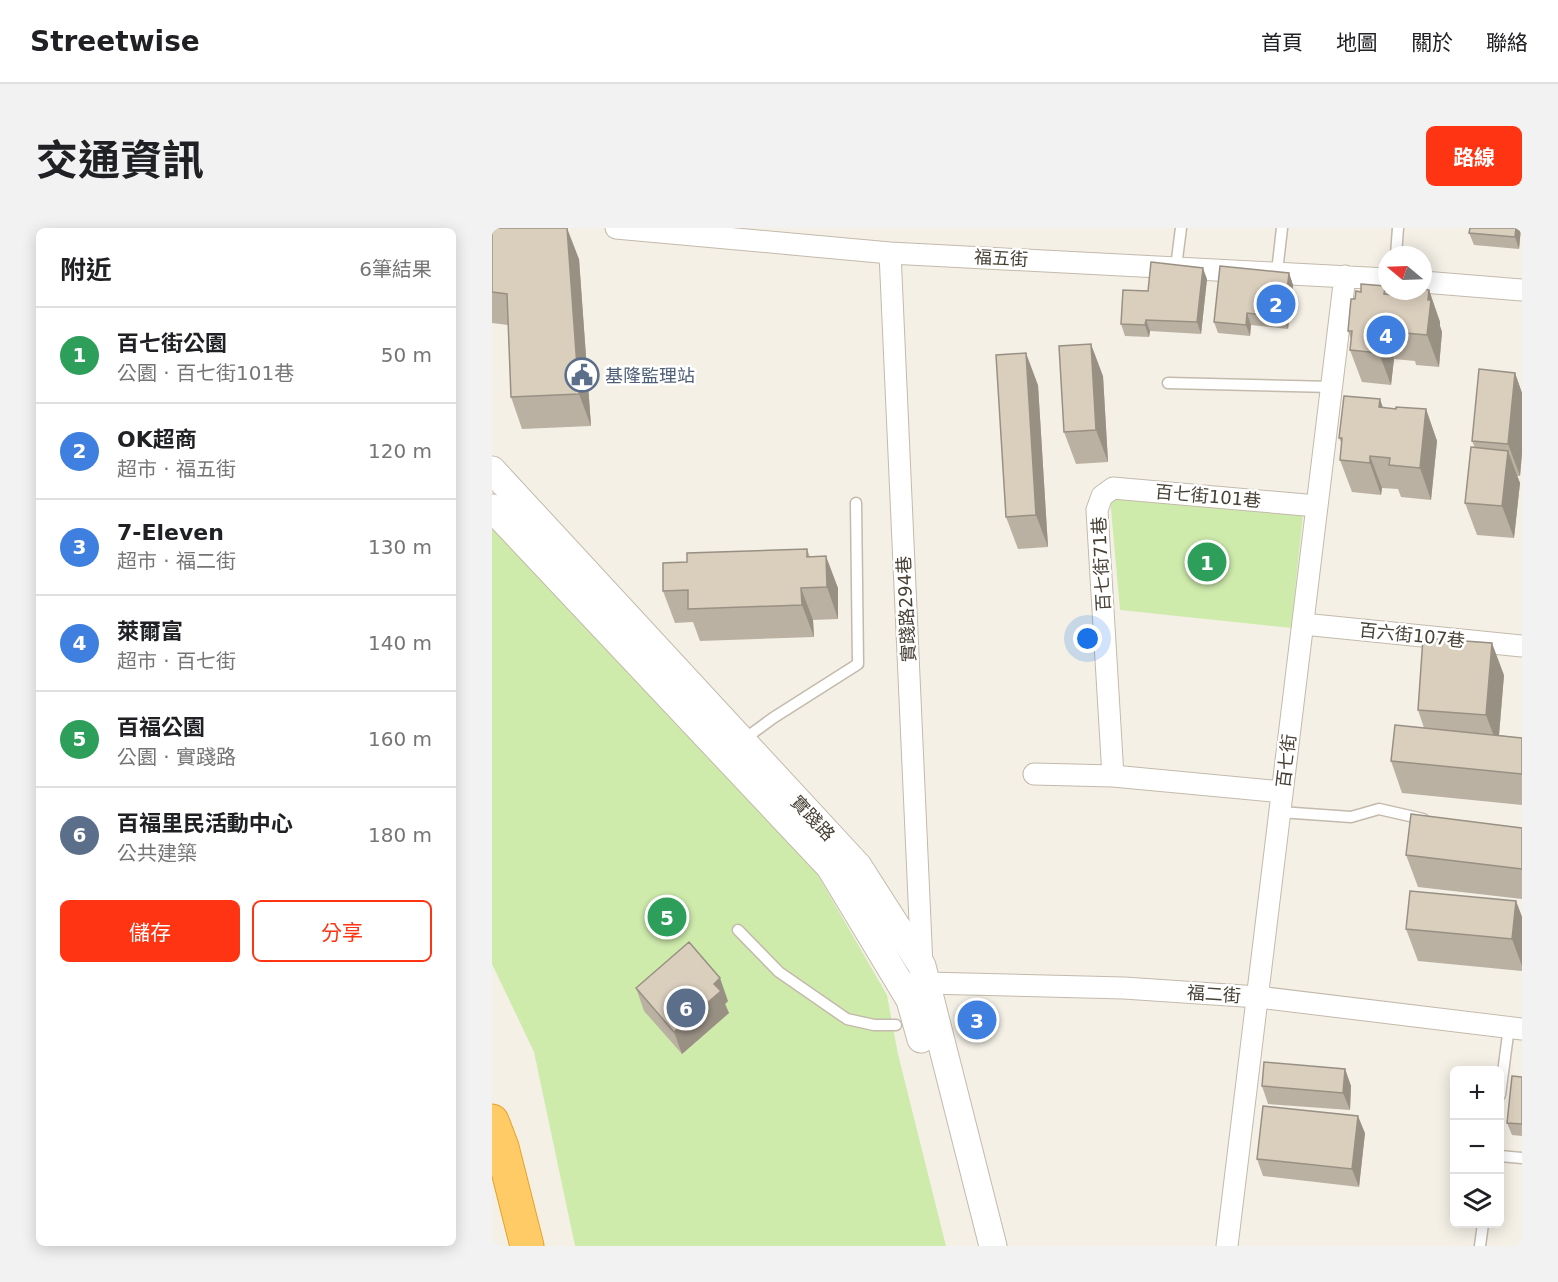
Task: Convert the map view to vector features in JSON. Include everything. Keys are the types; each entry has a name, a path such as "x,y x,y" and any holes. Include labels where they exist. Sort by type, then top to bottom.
{"highway":[{"path":"492,1121 502,1147 528,1246"}],"street":[{"name":"福五街","path":"616,228 890,252 1378,278"},
{"name":"實踐路294巷","path":"890,252 919,983"},
{"name":"百七街","path":"1227,1246 1345,276"},
{"path":"1432,283 1522,290"},
{"name":"實踐路","path":"492,471 735,749 919,983 993,1246"},
{"name":"百七街101巷","path":"1102,496 1113,488 1317,506"},
{"name":"百七街71巷","path":"1102,496 1097,510 1113,776"},
{"name":"實踐路","path":"492,508 735,749"},
{"name":"百六街107巷","path":"1303,624 1522,646"},
{"path":"1034,774 1113,776 1281,802"},
{"name":"實踐路","path":"919,983 974,1246"},
{"name":"福二街","path":"919,983 1124,988 1257,997 1515,1028"}],"lane":[{"path":"1176,267 1181,228"},
{"path":"1277,272 1282,228"},
{"path":"1397,246 1398,228"},
{"path":"1167,383 1332,387"},
{"path":"735,749 773,717 858,664 856,503"},
{"path":"1281,802 1351,817 1379,809 1439,823"},
{"path":"738,930 779,972 847,1019 874,1025 896,1025"},
{"path":"1504,1077 1515,1028"},
{"path":"1504,1156 1522,1158"},
{"path":"1480,1246 1482,1228"}],"green space":[{"path":"1110,498 1303,515 1291,628 1120,610"},
{"path":"492,526 815,870 887,995 898,1054 946,1246 575,1246 534,1052 492,964"}],"building":[{"path":"492,228 567,228 579,394 511,397 507,294 492,292"},
{"path":"1470,228 1516,228 1515,237 1469,233"},
{"path":"1151,262 1203,268 1197,322 1146,320 1145,325 1121,324 1123,290 1148,291"},
{"path":"1220,266 1289,273 1284,317 1247,313 1246,325 1214,322"},
{"path":"1361,284 1378,285 1378,300 1431,300 1427,335 1405,333 1405,329 1382,327 1379,353 1350,350 1352,331 1348,331 1351,299 1355,299 1356,291 1361,292"},
{"path":"1091,344 1096,430 1064,432 1059,346"},
{"path":"1026,353 1036,515 1006,517 996,355"},
{"path":"1479,369 1515,373 1508,444 1472,441"},
{"path":"1344,396 1380,399 1379,407 1426,409 1420,468 1389,465 1390,458 1370,456 1370,463 1340,460 1342,438 1339,438"},
{"path":"1471,447 1508,451 1502,506 1465,503"},
{"path":"807,549 807,557 826,556 827,587 801,588 802,605 688,609 688,590 663,591 663,563 687,562 687,553"},
{"path":"1423,638 1492,643 1486,715 1418,710"},
{"path":"1395,725 1522,738 1522,774 1391,761"},
{"path":"1411,814 1522,828 1522,869 1406,855"},
{"path":"1410,891 1516,901 1512,939 1406,929"},
{"path":"689,942 720,978 714,984 721,991 674,1032 636,988"},
{"path":"1264,1062 1345,1069 1343,1093 1262,1086"},
{"path":"1512,1076 1522,1077 1522,1124 1507,1123"},
{"path":"1263,1106 1358,1116 1352,1169 1257,1159"}],"place":[{"name":"OK超商","path":"1276,304"},
{"name":"萊爾富","path":"1386,335"},
{"name":"基隆監理站","path":"582,375"},
{"name":"百七街公園","path":"1207,562"},
{"name":"百福公園","path":"667,917"},
{"name":"百福里民活動中心","path":"686,1008"},
{"name":"7-Eleven","path":"977,1020"}]}
